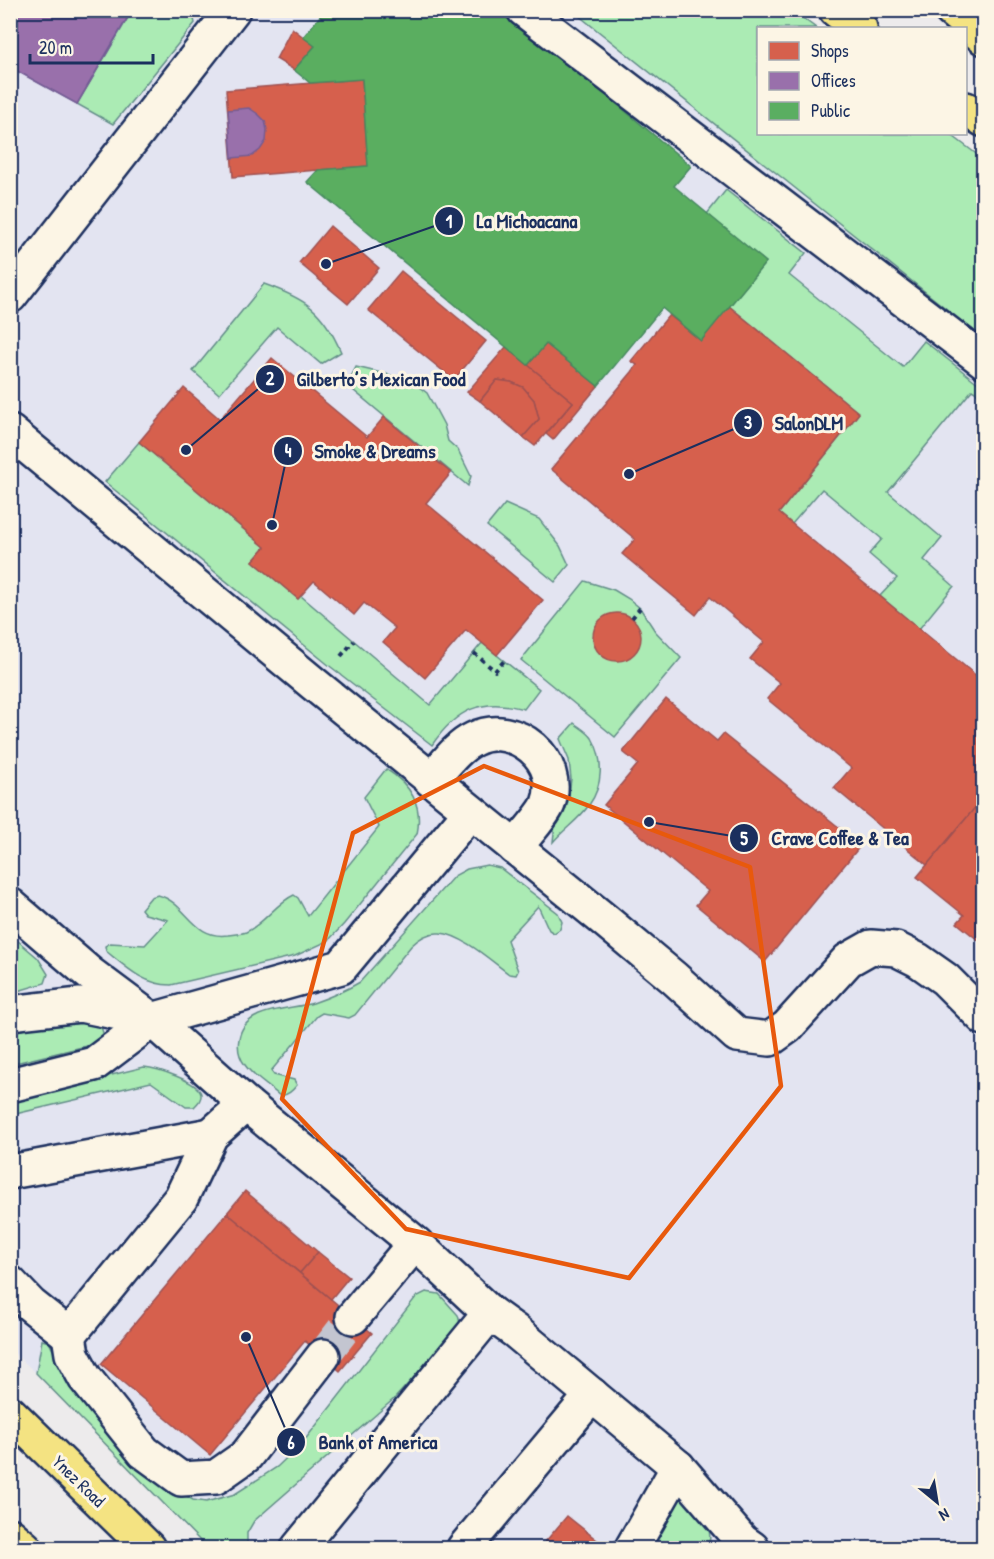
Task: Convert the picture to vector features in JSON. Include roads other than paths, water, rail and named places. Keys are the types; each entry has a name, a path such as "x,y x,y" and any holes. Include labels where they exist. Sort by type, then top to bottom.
{"main road":[{"path":"836,10 859,27"},
{"path":"951,10 984,38"},
{"path":"967,110 984,120"},
{"name":"Ynez Road","path":"10,1413 148,1548"},
{"path":"11,1535 25,1548"}],"lane":[{"path":"10,297 233,10"},
{"path":"524,10 984,361"},
{"path":"10,432 674,978 737,1035 770,1039 787,1027 848,960 871,947 896,949 918,960 945,979 984,1018"},
{"path":"431,780 460,749 474,739 491,734 510,735 526,742 540,754 548,770 551,788 548,805 515,848"},
{"path":"10,1085 94,1064 152,1020 341,967 470,812"},
{"path":"10,905 89,973 152,1020 246,1104 415,1243 490,1313 678,1467 743,1546"},
{"path":"80,1005 88,988 89,973"},
{"path":"10,1013 80,1005 152,1020"},
{"path":"69,1335 182,1198 211,1135 246,1104"},
{"path":"10,1172 211,1135"},
{"path":"352,1317 415,1243"},
{"path":"10,1283 31,1305 69,1335 72,1354 85,1378 144,1452 181,1479 216,1477 246,1456 323,1356"},
{"path":"298,1548 490,1313"},
{"path":"464,1548 592,1395"},
{"path":"632,1548 678,1467"}],"tunnel":[{"path":"323,1356 353,1317"}],"place":[{"name":"La Michoacana","path":"326,264"},
{"name":"Gilberto’s Mexican Food","path":"186,450"},
{"name":"SalonDLM","path":"629,474"},
{"name":"Smoke & Dreams","path":"272,525"},
{"name":"Crave Coffee & Tea","path":"649,822"},
{"name":"Bank of America","path":"246,1337"}]}
